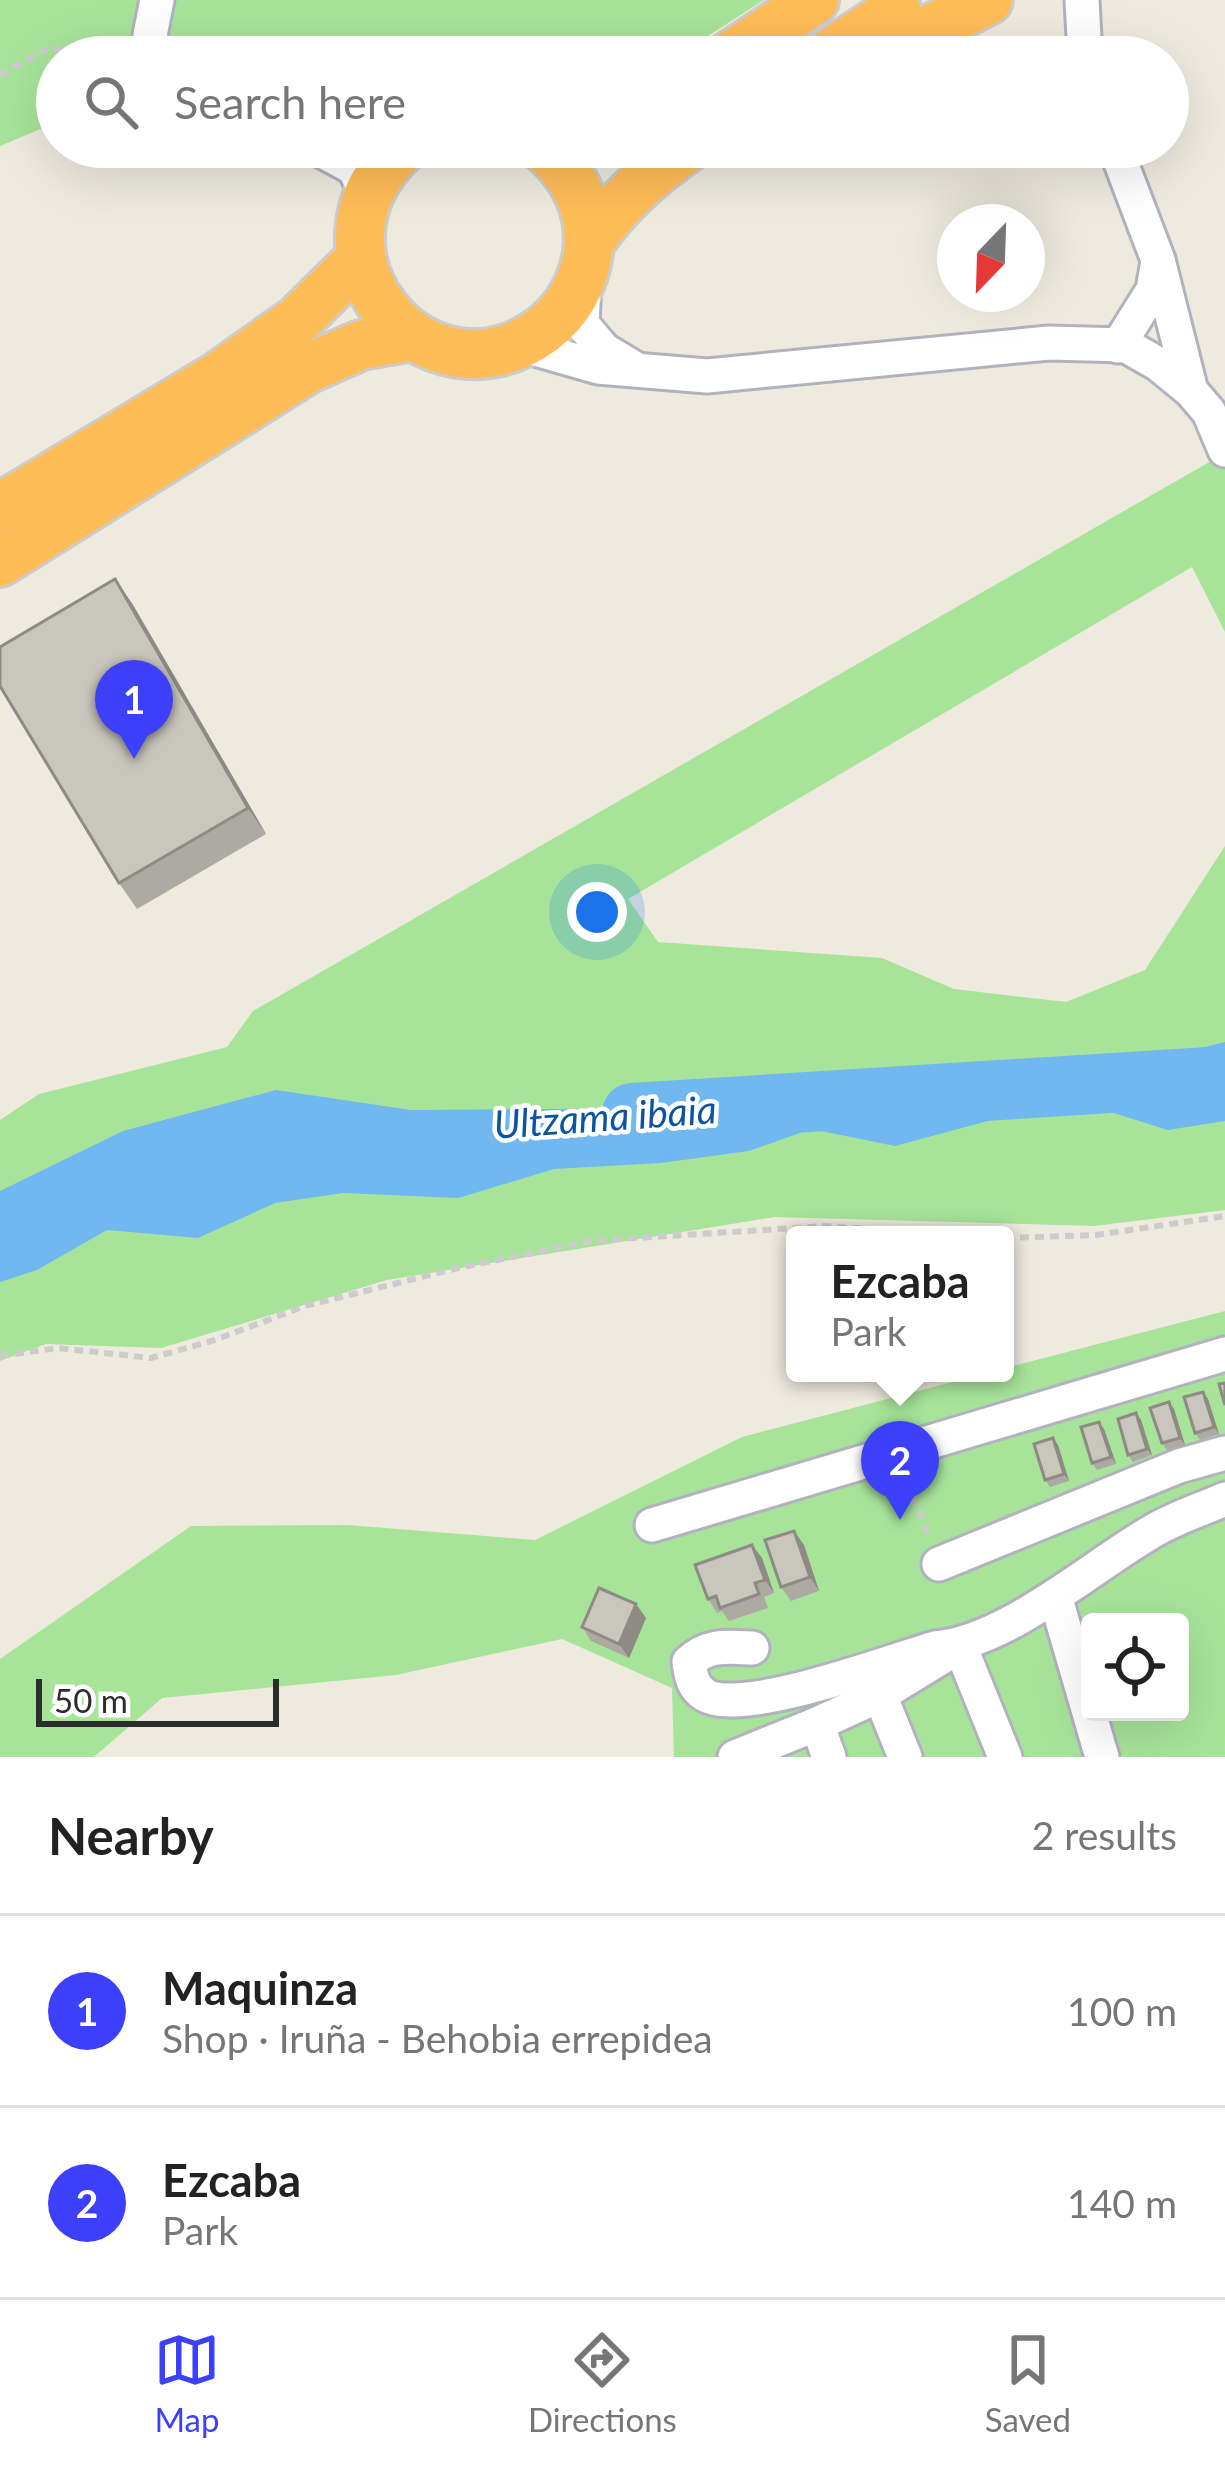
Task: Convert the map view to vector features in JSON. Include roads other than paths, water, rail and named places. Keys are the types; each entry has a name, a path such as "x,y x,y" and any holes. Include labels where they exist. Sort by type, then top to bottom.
{"highway":[{"path":"760,36 814,0"},
{"path":"857,36 911,0"},
{"path":"917,36 988,0"},
{"path":"383,168 367,195 359,226 361,258 379,303 413,336 464,352 500,350 553,323 566,307 610,212 658,168"},
{"path":"563,168 582,198 587,257"},
{"path":"1,507 251,354 298,320 361,258"},
{"path":"0,562 309,368 361,345 413,336"}],"street":[{"path":"154,36 157,0"},
{"path":"1082,0 1082,36"},
{"path":"354,168 367,195"},
{"path":"1123,168 1158,260 1192,391"},
{"path":"587,257 581,324 604,350 641,371"},
{"path":"1118,346 1153,290 1158,260"},
{"path":"518,344 598,367 707,376 1049,343 1125,345 1192,391 1209,412 1225,450"},
{"path":"652,1525 1225,1354"},
{"path":"939,1564 1179,1466 1225,1453"},
{"path":"735,1757 880,1695 1054,1595 1151,1531 1225,1499"},
{"path":"1054,1595 1102,1757"},
{"path":"752,1648 714,1647 699,1652 689,1662 692,1682 705,1695 737,1702 773,1696 934,1648 961,1646"},
{"path":"961,1646 1005,1757"},
{"path":"880,1695 904,1757"},
{"path":"817,1724 829,1757"}],"water":[{"path":"1225,1042 1225,1121 1168,1130 1107,1111 999,1118 895,1146 811,1129 749,1151 661,1163 554,1169 458,1198 343,1193 275,1203 198,1238 107,1230 37,1270 0,1282 0,1191 123,1131 276,1090 411,1110 710,1108 1048,1086"}],"waterway":[{"name":"Ultzama ibaia","path":"632,1113 1225,1076"}],"place":[{"name":"Maquinza","path":"134,759"},
{"name":"Ezcaba","path":"900,1520"}]}
